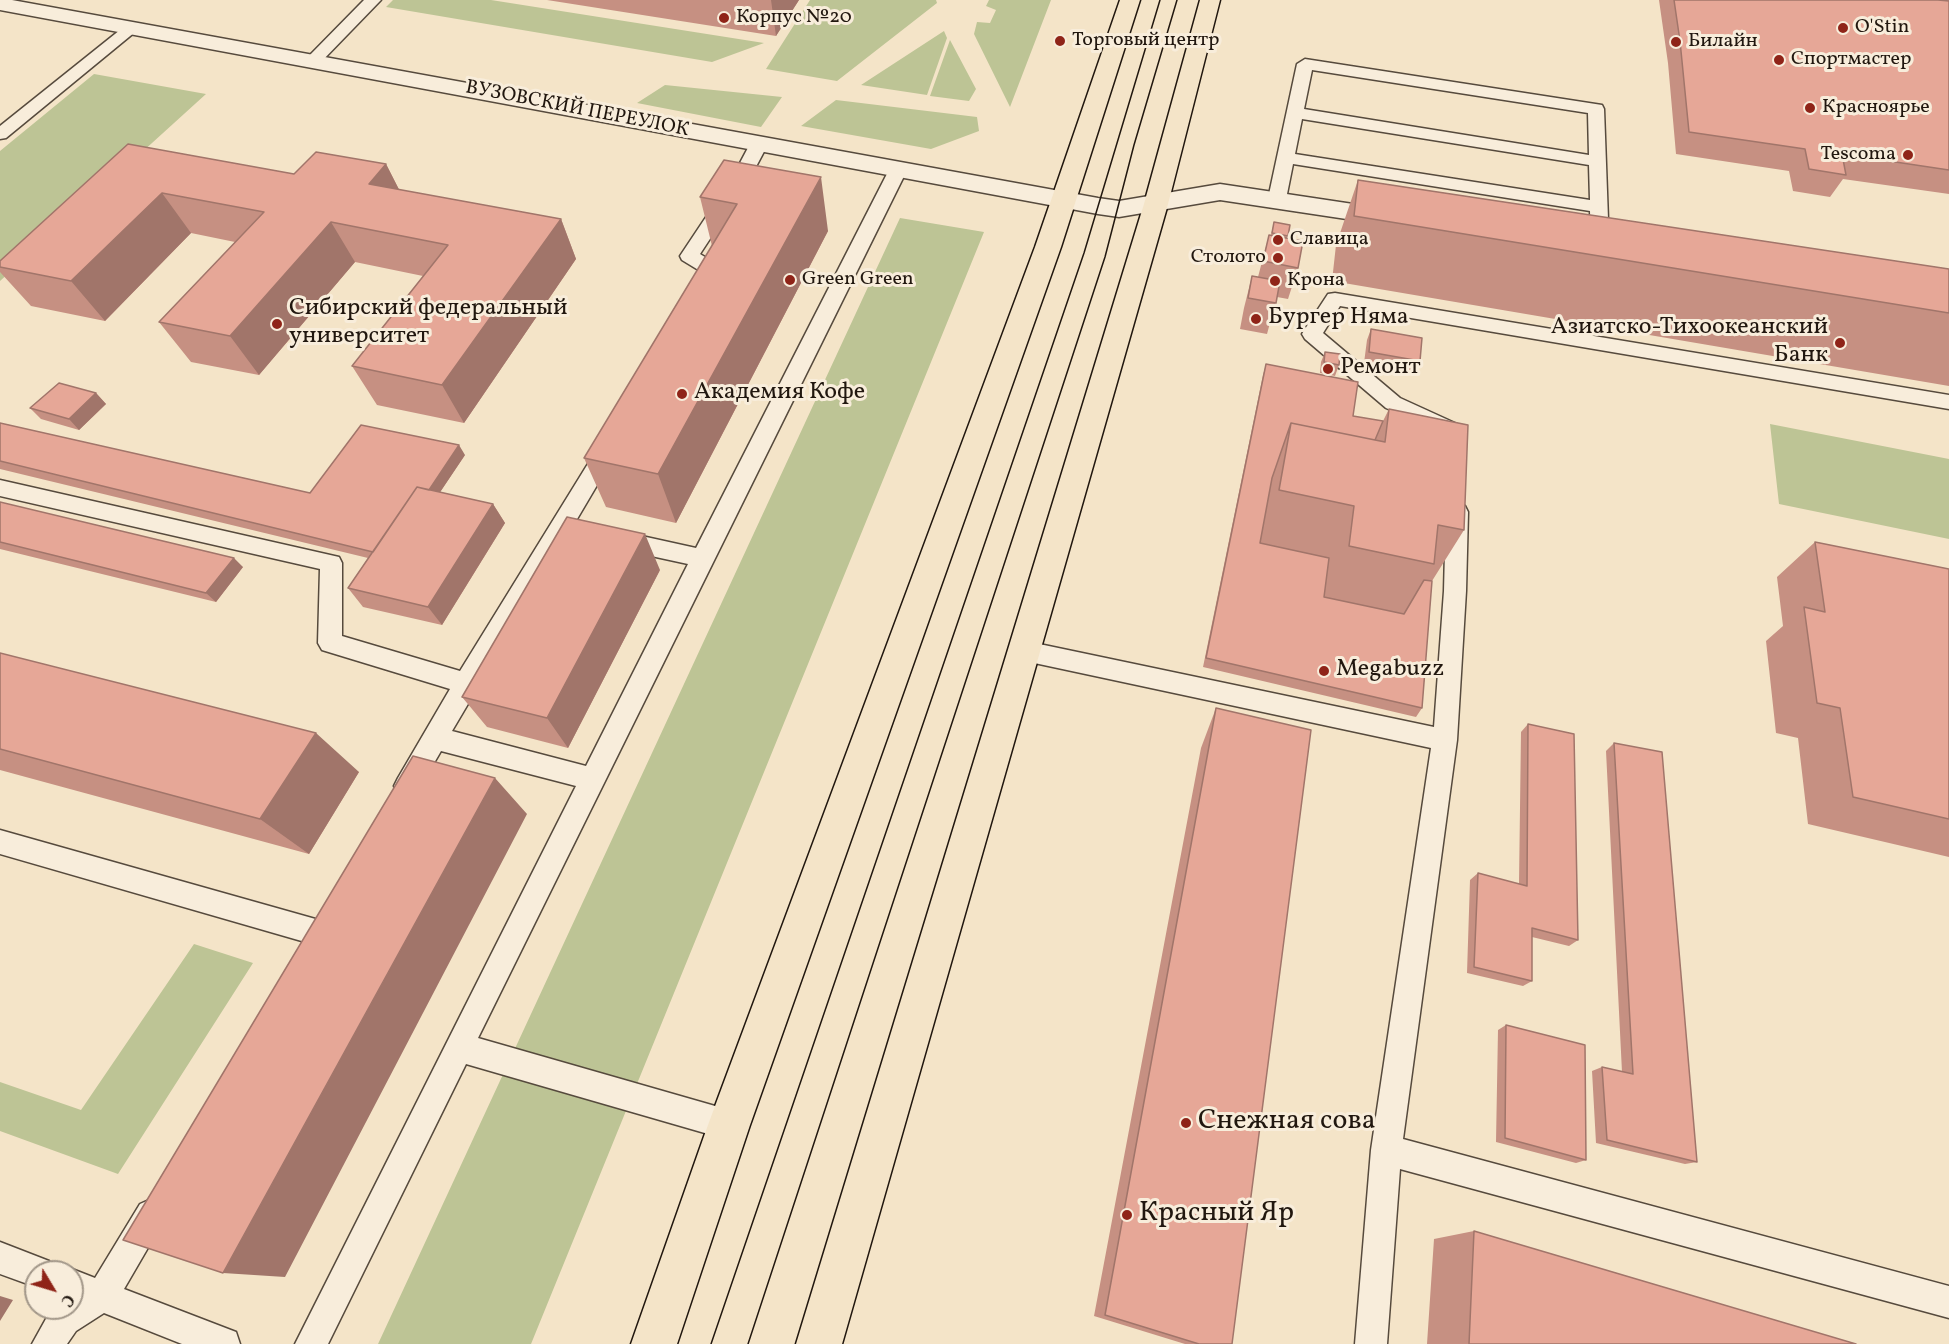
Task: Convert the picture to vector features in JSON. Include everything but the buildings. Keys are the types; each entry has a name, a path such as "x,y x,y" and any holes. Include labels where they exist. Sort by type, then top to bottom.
{"highway":[{"path":"654,1344 729,1125 1063,200 1130,0"},
{"path":"819,1344 1025,651 1136,263 1156,204 1210,0"}],"street":[{"name":"ВУЗОВСКИЙ ПЕРЕУЛОК","path":"0,4 1119,209 1220,192 1415,221"}],"lane":[{"path":"313,61 373,0"},
{"path":"0,134 130,29"},
{"path":"1277,199 1305,64 1596,109 1600,251"},
{"path":"1296,113 1596,161"},
{"path":"697,303 716,272 689,256 741,178 759,144"},
{"path":"1286,158 1598,207"},
{"path":"311,1344 899,168"},
{"path":"1458,455 1459,433 1393,403 1312,334 1335,299 1949,402"},
{"path":"395,806 466,683 579,531 623,425"},
{"path":"0,488 331,563 330,643 466,683"},
{"path":"1371,1344 1386,1150 1445,740 1455,591 1457,489"},
{"path":"579,531 702,558"},
{"path":"1025,651 1445,740"},
{"path":"435,738 593,779"},
{"path":"0,842 319,933"},
{"path":"458,1047 729,1125"},
{"path":"1386,1150 1949,1302"},
{"path":"48,1344 64,1319 102,1296 162,1195"},
{"path":"0,1258 24,1267"},
{"path":"84,1289 224,1344"}],"green space":[{"path":"393,0 491,0 764,43 712,62 386,7"},
{"path":"810,0 936,0 937,3 837,81 766,69"},
{"path":"989,0 1051,0 1010,107 974,34 977,22 990,23 996,10 986,6"},
{"path":"944,31 947,38 927,95 861,85"},
{"path":"950,40 976,89 969,101 930,96"},
{"path":"94,74 206,94 0,281 0,151"},
{"path":"665,85 782,97 761,127 637,103"},
{"path":"836,100 977,117 979,131 931,149 801,126"},
{"path":"900,218 984,232 531,1344 378,1344"},
{"path":"1770,424 1949,459 1949,539 1779,504"},
{"path":"194,944 253,963 118,1174 0,1131 0,1082 81,1110"}],"tram line":[{"path":"711,1344 1084,253 1160,0"},
{"path":"748,1344 1105,257 1134,145 1177,0"}],"place":[{"name":"Корпус №20","path":"724,18"},
{"name":"O'Stin","path":"1843,28"},
{"name":"Торговый центр","path":"1060,41"},
{"name":"Билайн","path":"1676,42"},
{"name":"Спортмастер","path":"1779,60"},
{"name":"Красноярье","path":"1810,108"},
{"name":"Tescoma","path":"1908,155"},
{"name":"Славица","path":"1278,240"},
{"name":"Столото","path":"1278,258"},
{"name":"Green Green","path":"790,280"},
{"name":"Крона","path":"1275,281"},
{"name":"Бургер Няма","path":"1256,319"},
{"name":"Сибирский федеральный университет","path":"277,324"},
{"name":"Азиатско-Тихоокеанский Банк","path":"1840,343"},
{"name":"Ремонт","path":"1328,369"},
{"name":"Академия Кофе","path":"682,394"},
{"name":"Megabuzz","path":"1324,671"},
{"name":"Снежная сова","path":"1186,1123"},
{"name":"Красный Яр","path":"1127,1215"}]}
